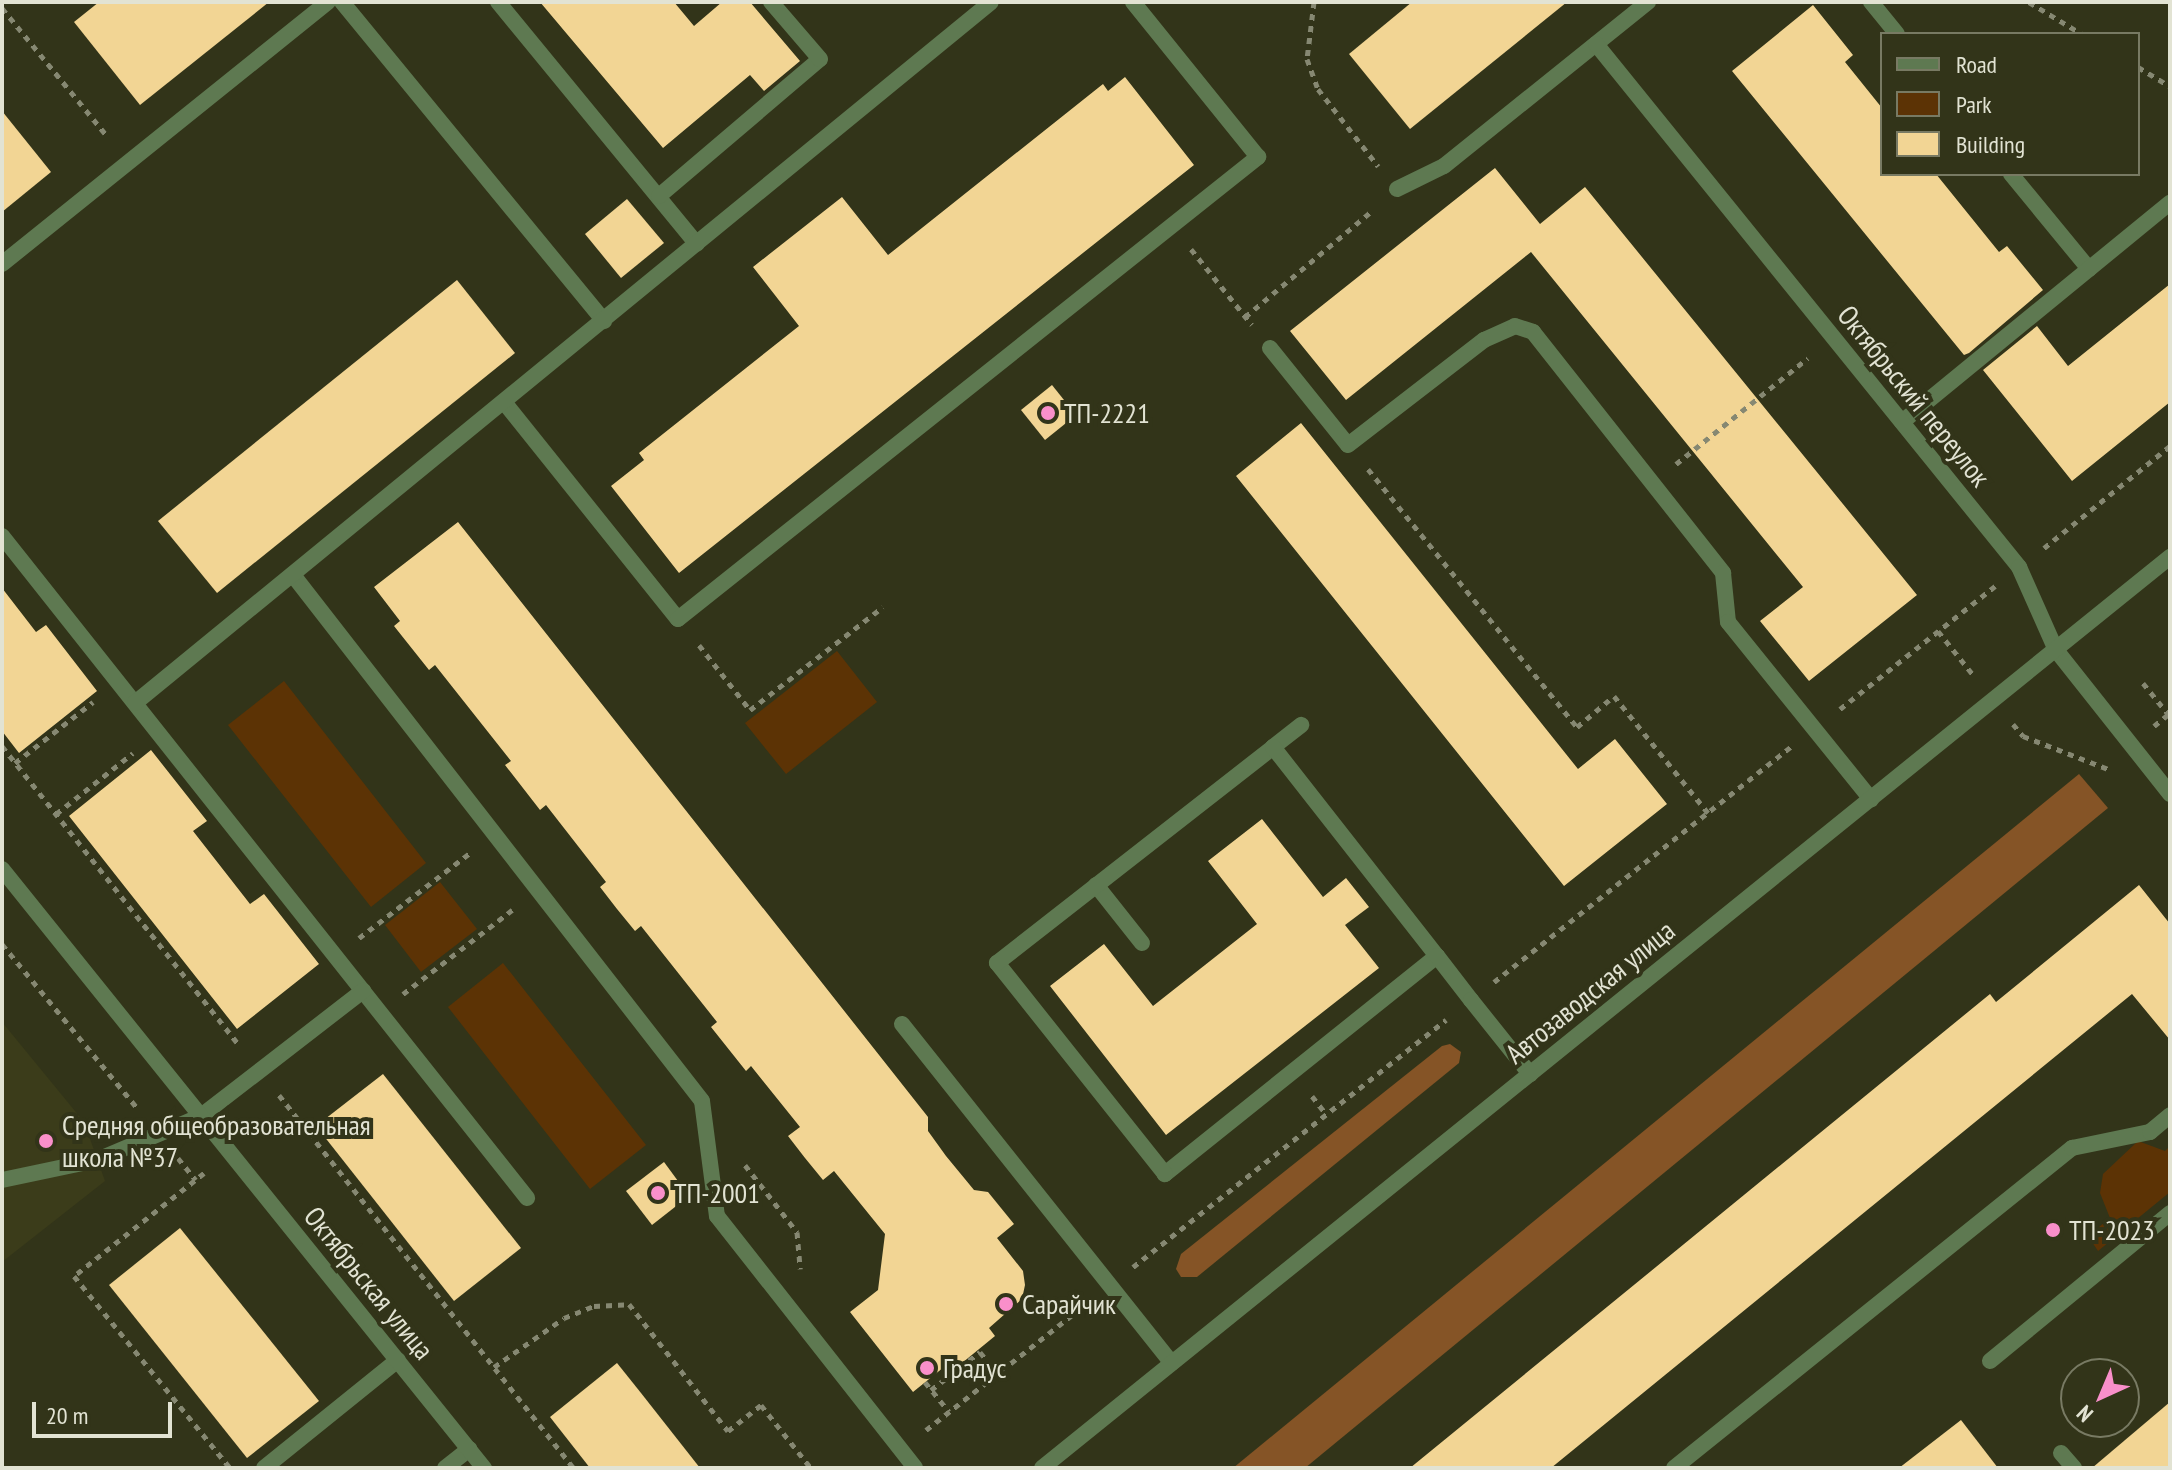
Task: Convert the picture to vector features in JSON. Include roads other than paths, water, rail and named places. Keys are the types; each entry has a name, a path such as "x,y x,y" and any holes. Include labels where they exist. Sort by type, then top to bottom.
{"street":[{"path":"2,264 328,2"},
{"path":"342,2 604,321"},
{"path":"498,2 697,244"},
{"path":"659,196 820,59 771,2"},
{"path":"504,402 678,619 1258,157 1133,2"},
{"path":"1397,189 1444,166 1648,2"},
{"path":"1871,2 1895,32"},
{"path":"135,703 989,3"},
{"name":"Октябрьский переулок","path":"1596,44 2019,567 2056,650 2170,794"},
{"path":"2013,176 2089,269"},
{"path":"1902,422 2170,203"},
{"path":"1270,348 1348,445 1484,340 1515,326 1533,332 1723,573 1728,622 1871,799"},
{"path":"2,536 527,1198"},
{"name":"Автозаводская улица","path":"1042,1468 1060,1462 1172,1363 2170,557"},
{"path":"293,575 702,1101 717,1216 915,1468"},
{"path":"1301,725 997,963 1165,1174 1437,956"},
{"path":"1273,747 1530,1074"},
{"name":"Октябрьская улица","path":"2,869 484,1468"},
{"path":"1096,885 1142,943"},
{"path":"2,1180 97,1160 201,1116 363,991"},
{"path":"902,1024 1172,1363"},
{"path":"1674,1468 2072,1148 2150,1132 2170,1115"},
{"path":"1990,1361 2170,1213"},
{"path":"264,1468 398,1360"},
{"path":"445,1468 469,1449"},
{"path":"2061,1453 2074,1468"}],"place":[{"name":"ТП-2221","path":"1048,413"},
{"name":"Средняя общеобразовательная школа №37","path":"46,1141"},
{"name":"ТП-2001","path":"658,1193"},
{"name":"ТП-2023","path":"2053,1230"},
{"name":"Сарайчик","path":"1006,1304"},
{"name":"Градус","path":"927,1368"}]}
